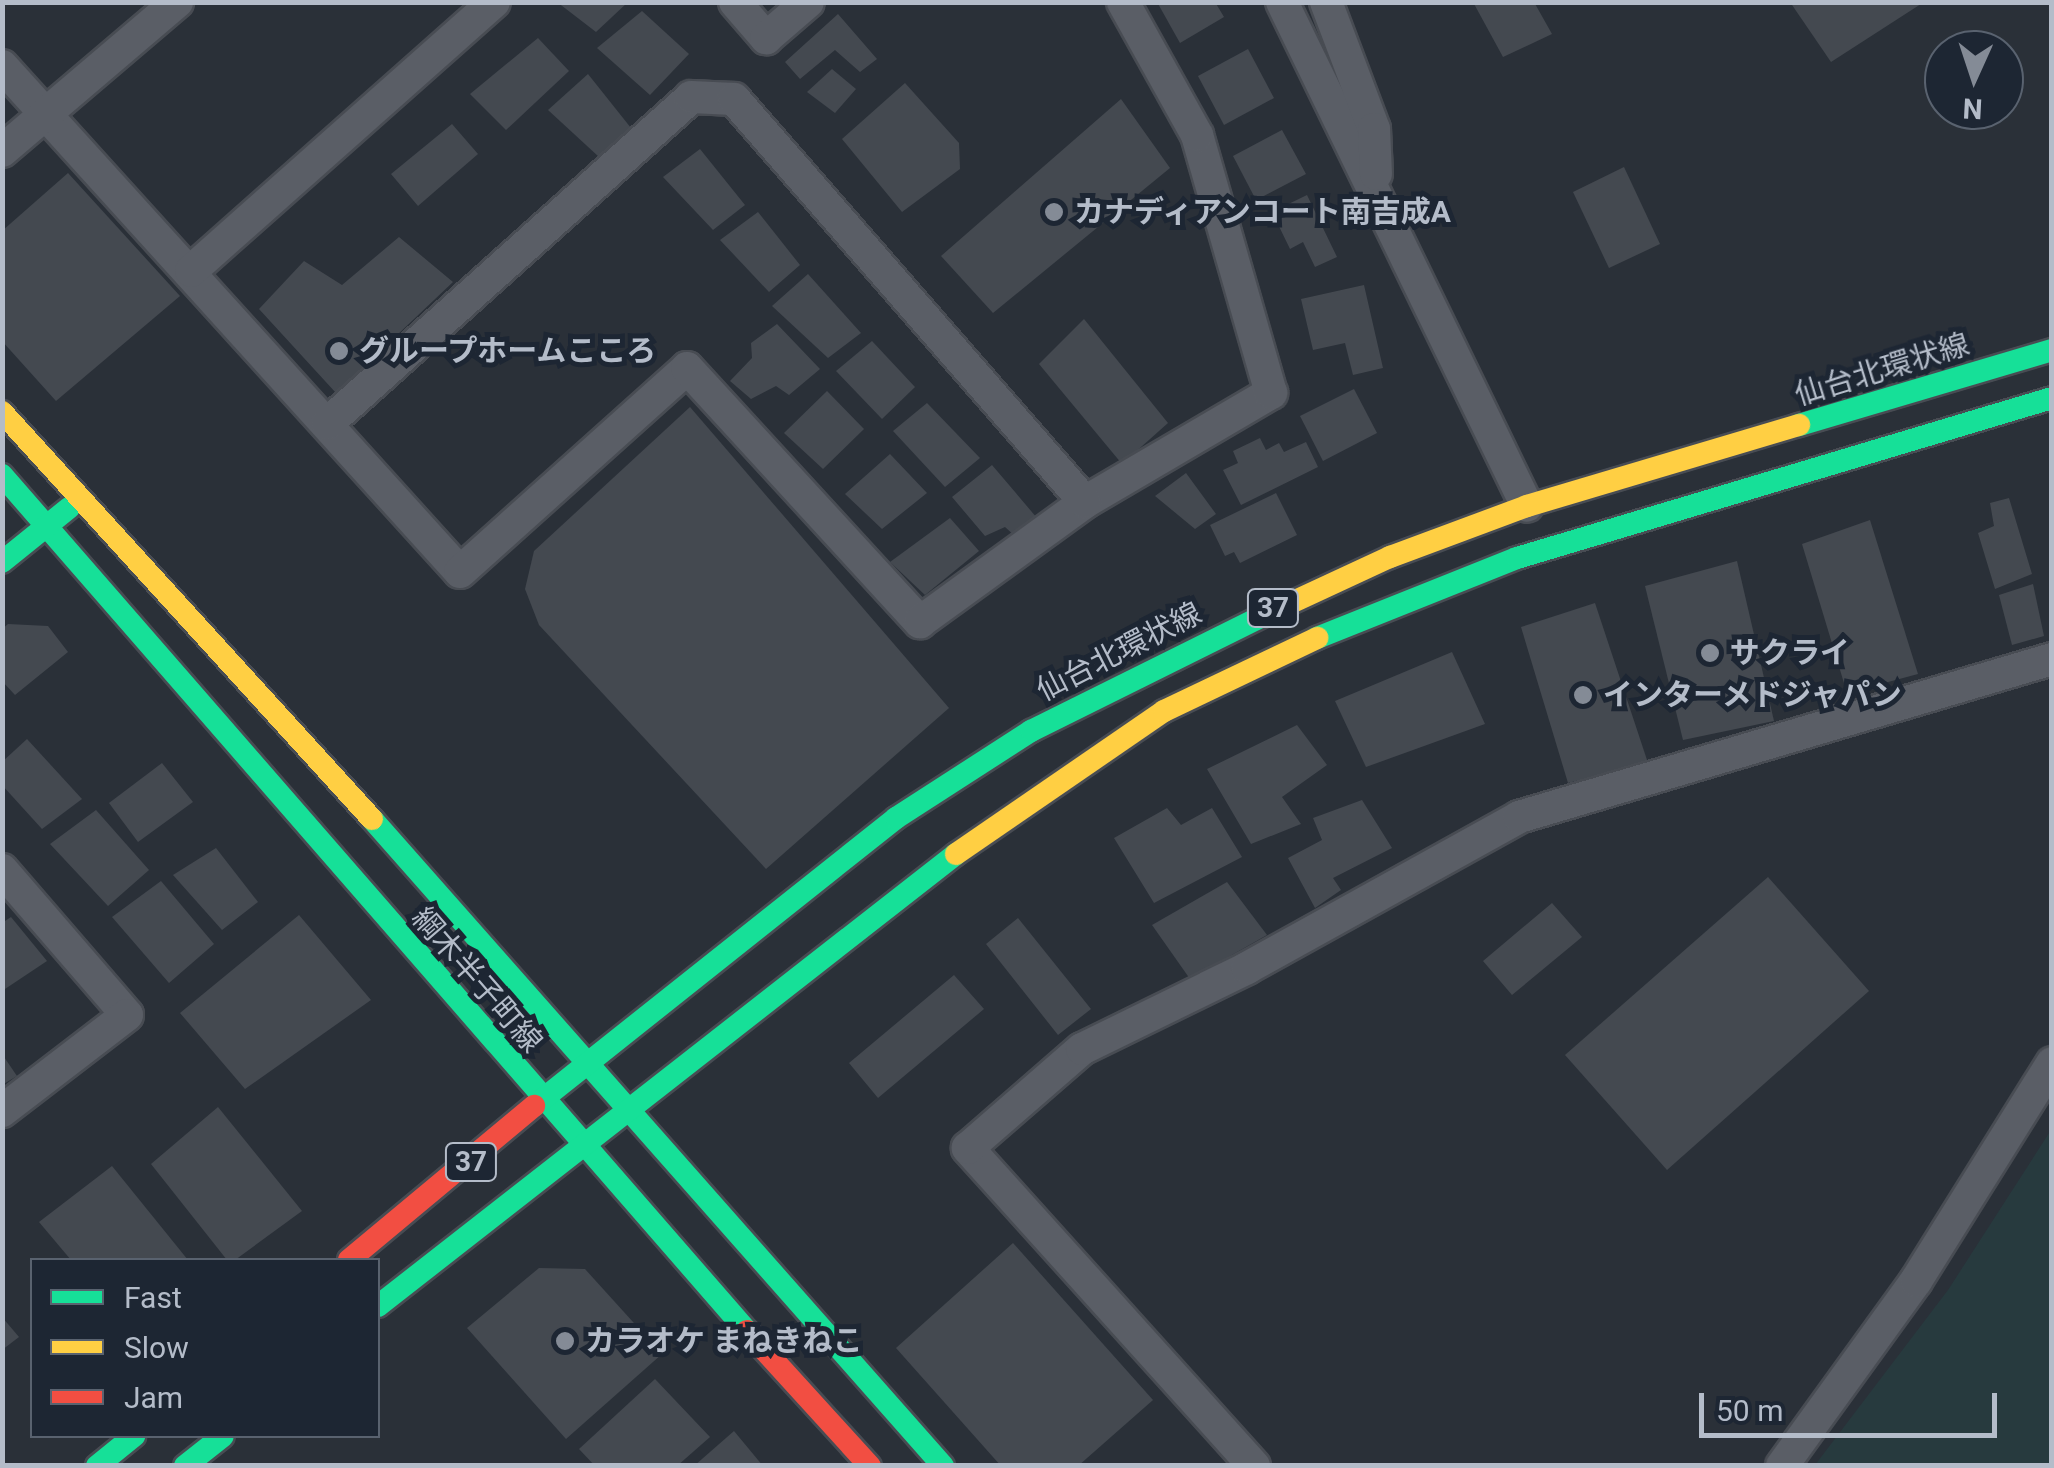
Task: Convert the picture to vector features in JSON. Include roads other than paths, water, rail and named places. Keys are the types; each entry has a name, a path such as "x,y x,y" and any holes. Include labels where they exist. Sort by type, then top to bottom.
{"main road":[{"name":"仙台北環状線","path":"351,1258 591,1060 896,818 1032,732 1261,613 1528,506 2052,350"},
{"name":"37","path":"380,1304 914,883 1164,710 1382,607 1517,558 2052,398"},
{"path":"2,412 591,1060 943,1466"},
{"name":"綱木半子町線","path":"2,476 581,1147 870,1466"},
{"path":"2,562 79,499"},
{"path":"97,1466 132,1438"},
{"path":"186,1466 221,1438"}],"street":[{"path":"2,151 44,110 177,2"},
{"path":"190,271 494,2"},
{"path":"735,2 766,38 808,2"},
{"path":"2,66 460,572 687,368 920,622 1085,502 1271,394 1197,135 1124,2"},
{"path":"1282,2 1528,506"},
{"path":"1326,2 1374,129 1377,190"},
{"path":"327,424 691,97 734,99 1085,502"},
{"path":"1254,1466 968,1148 1082,1049 1247,968 1519,817 2052,659"},
{"path":"2,870 127,1015 2,1111"},
{"path":"1782,1466 1916,1281 2052,1062"}],"place":[{"name":"カナディアンコート南吉成A","path":"1054,212"},
{"name":"グループホームこころ","path":"339,351"},
{"name":"サクライ","path":"1710,653"},
{"name":"インターメドジャパン","path":"1583,695"},
{"name":"カラオケ まねきねこ","path":"565,1341"}]}
